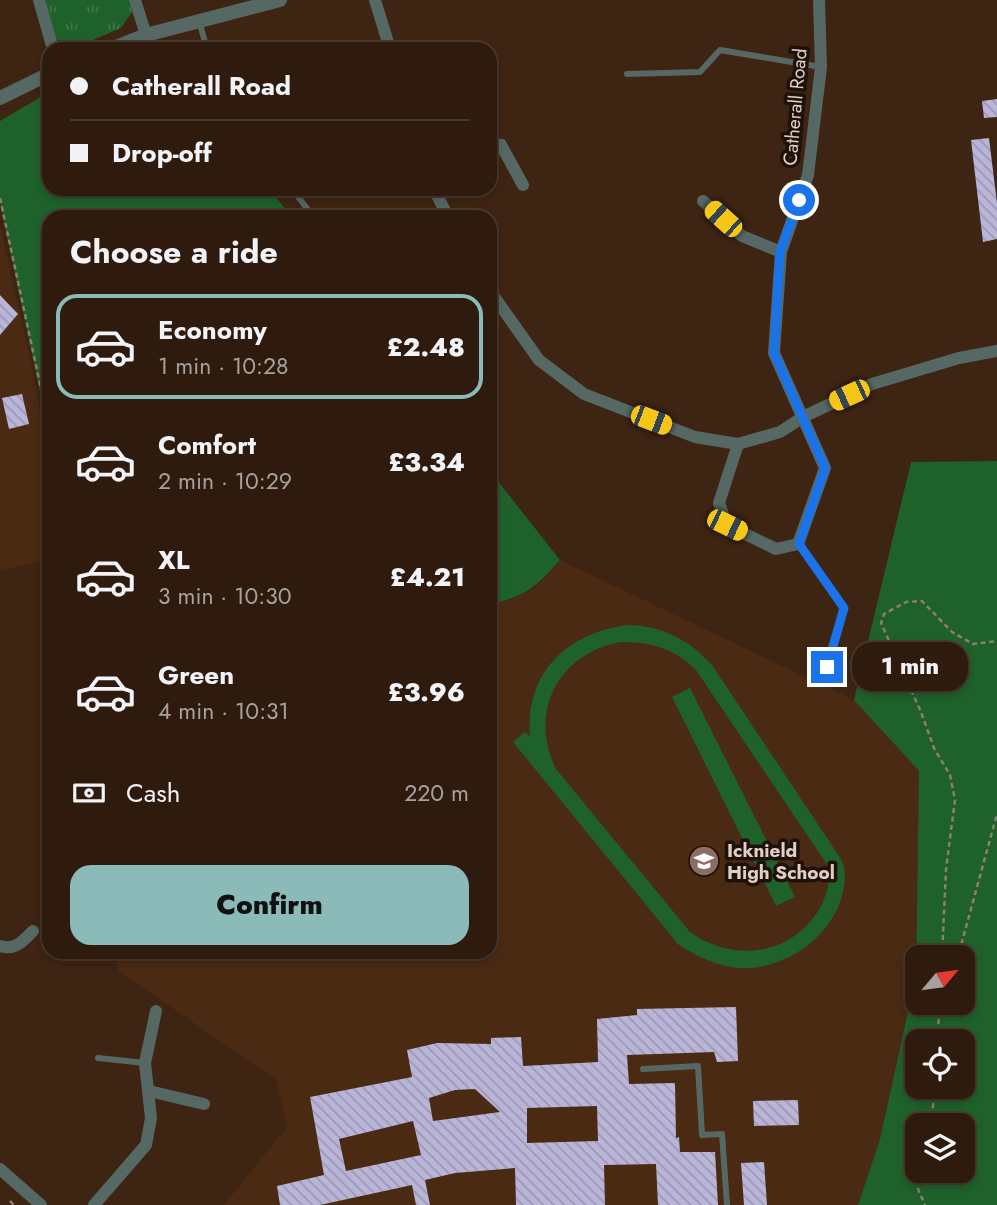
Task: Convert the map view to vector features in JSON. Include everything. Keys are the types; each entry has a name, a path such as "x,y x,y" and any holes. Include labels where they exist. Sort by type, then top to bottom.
{"street":[{"path":"39,0 51,42"},
{"path":"135,0 146,35"},
{"path":"128,42 280,0"},
{"path":"375,0 388,42"},
{"name":"Catherall Road","path":"799,544 825,468 774,353 780,252 808,174 821,67 819,0"},
{"path":"0,98 42,78"},
{"path":"497,146 501,145 523,185"},
{"path":"703,201 742,236 780,252"},
{"path":"497,301 539,360 584,394 695,438 738,444 780,432 803,417 872,384 959,358 997,351"},
{"path":"738,444 719,503 727,525 776,549 799,544"},
{"path":"0,946 18,946 33,931"},
{"path":"94,1205 146,1145 151,1118 145,1063 156,1012"},
{"path":"149,1091 204,1104"},
{"path":"0,1170 27,1200 41,1205"}],"lane":[{"path":"199,21 205,42"},
{"path":"627,74 700,72 720,50 821,67"},
{"path":"297,196 308,210"},
{"path":"799,544 844,608 827,667"},
{"path":"98,1058 145,1063"},
{"path":"643,1069 698,1066 702,1135 722,1134 727,1205"}],"path":[{"path":"0,198 42,393"},
{"path":"943,945 946,869 955,800 950,775 934,748 881,623 884,614 906,602 922,601 952,632 973,644 997,641"},
{"path":"961,945 997,814"},
{"path":"918,1183 925,1205"},
{"path":"10,1201 14,1205"}],"shaded area":[{"path":"0,225 33,371 42,425 42,561 0,571"},
{"name":"Icknield High School","path":"560,560 854,700 919,771 916,945 905,945 905,1015 907,1015 880,1139 858,1205 224,1205 287,1127 276,1079 118,971 117,959 497,959 497,603 510,600 535,588"}],"green space":[{"path":"45,0 129,0 132,12 121,28 88,42 62,42 56,39"},
{"path":"42,96 42,196 275,196 286,210 42,210 42,401 0,203 0,121"},
{"path":"997,461 997,1205 858,1205 880,1139 907,1015 975,1015 975,945 916,945 919,771 854,700 911,462"},
{"path":"497,480 560,560 530,590 497,602"},
{"path":"629,625 653,628 675,636 703,656 712,665 841,859 845,882 836,912 816,938 788,958 755,968 738,968 707,960 678,944 513,742 525,732 530,736 530,713 535,693 543,675 555,659 587,636","holes":["620,642 670,651 696,670 828,866 829,881 822,904 811,921 780,944 744,951 707,942 690,932 556,769 548,748 545,727 554,689 565,672 580,659 598,649"]},
{"path":"690,688 795,897 776,906 672,697"}],"building":[{"path":"997,99 997,117 984,118 982,101"},
{"path":"989,138 997,203 997,239 983,242 971,140"},
{"path":"0,295 18,314 0,335"},
{"path":"22,394 29,424 9,429 2,398"},
{"path":"736,1007 738,1061 717,1062 714,1052 627,1055 629,1084 675,1083 676,1138 679,1137 680,1152 715,1152 718,1205 658,1205 656,1164 604,1165 605,1205 516,1205 515,1168 455,1173 425,1180 430,1205 416,1205 412,1185 320,1205 280,1205 277,1186 324,1175 310,1097 412,1077 407,1050 437,1043 491,1044 491,1038 521,1037 523,1066 598,1062 597,1019 637,1015 637,1009","holes":["475,1089 500,1112 433,1121 429,1098 455,1090","597,1106 598,1141 527,1143 527,1108","413,1121 421,1155 346,1171 339,1139"]},
{"path":"798,1100 799,1125 754,1126 753,1101"},
{"path":"764,1162 767,1205 744,1205 741,1163"}],"place":[{"name":"Icknield High School","path":"704,861"}],"route":[{"path":"799,200 780,252 774,353 825,468 799,544 844,608 827,667"}]}
